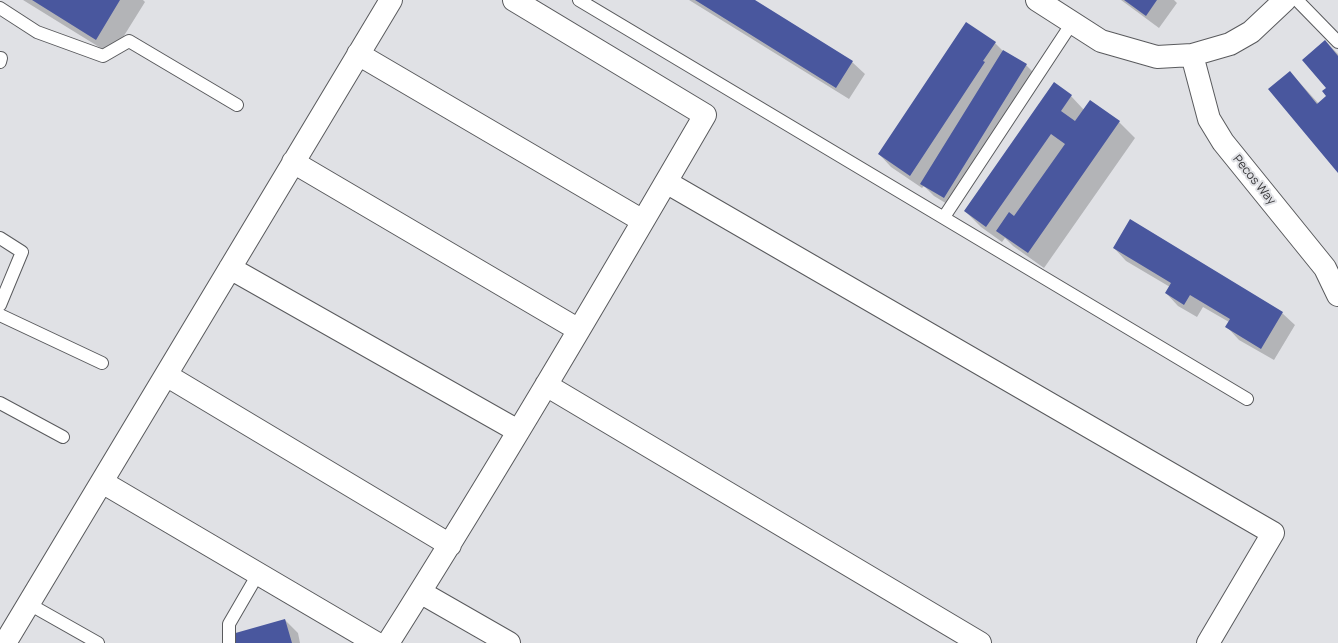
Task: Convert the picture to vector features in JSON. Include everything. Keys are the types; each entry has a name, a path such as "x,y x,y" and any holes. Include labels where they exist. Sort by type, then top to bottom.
{"street":[{"path":"5,643 391,0"},
{"path":"388,643 450,545 518,432 705,114 514,0"},
{"path":"1037,0 1101,41 1157,57 1192,55 1230,44 1251,32 1285,0"},
{"path":"358,54 643,221"},
{"name":"Pecos Way","path":"1192,55 1209,119 1212,125 1223,142 1325,268 1338,295"},
{"path":"293,162 579,330"},
{"path":"666,182 1273,533 1208,643"},
{"path":"230,268 518,432"},
{"path":"166,376 450,545"},
{"path":"546,385 980,643"},
{"path":"102,482 376,643"},
{"path":"420,592 509,643"}],"lane":[{"path":"579,0 1247,399"},
{"path":"1297,0 1338,42"},
{"path":"0,8 38,32 103,56 129,41 237,105"},
{"path":"944,217 1072,23"},
{"path":"0,58 2,58 0,62"},
{"path":"0,238 22,252 0,306"},
{"path":"0,314 102,363"},
{"path":"0,403 63,437"},
{"path":"229,643 228,624 258,574"},
{"path":"29,604 98,643"}],"building":[{"path":"32,0 120,0 96,40"},
{"path":"695,0 755,0 853,61 836,88"},
{"path":"1124,0 1157,0 1146,16"},
{"path":"966,22 996,42 983,61 985,62 910,176 878,154"},
{"path":"1325,40 1338,56 1338,173 1268,89 1290,71 1317,104 1326,96 1322,91 1326,88 1302,60"},
{"path":"1003,50 1027,64 944,198 920,184"},
{"path":"1054,82 1072,95 1061,111 1075,121 1090,100 1120,121 1028,253 996,231 1009,212 1014,216 1065,144 1051,134 986,227 964,211"},
{"path":"1130,219 1283,312 1261,349 1225,327 1230,319 1190,295 1184,305 1165,293 1171,283 1113,248"},
{"path":"285,619 292,643 235,643 232,634"}]}
